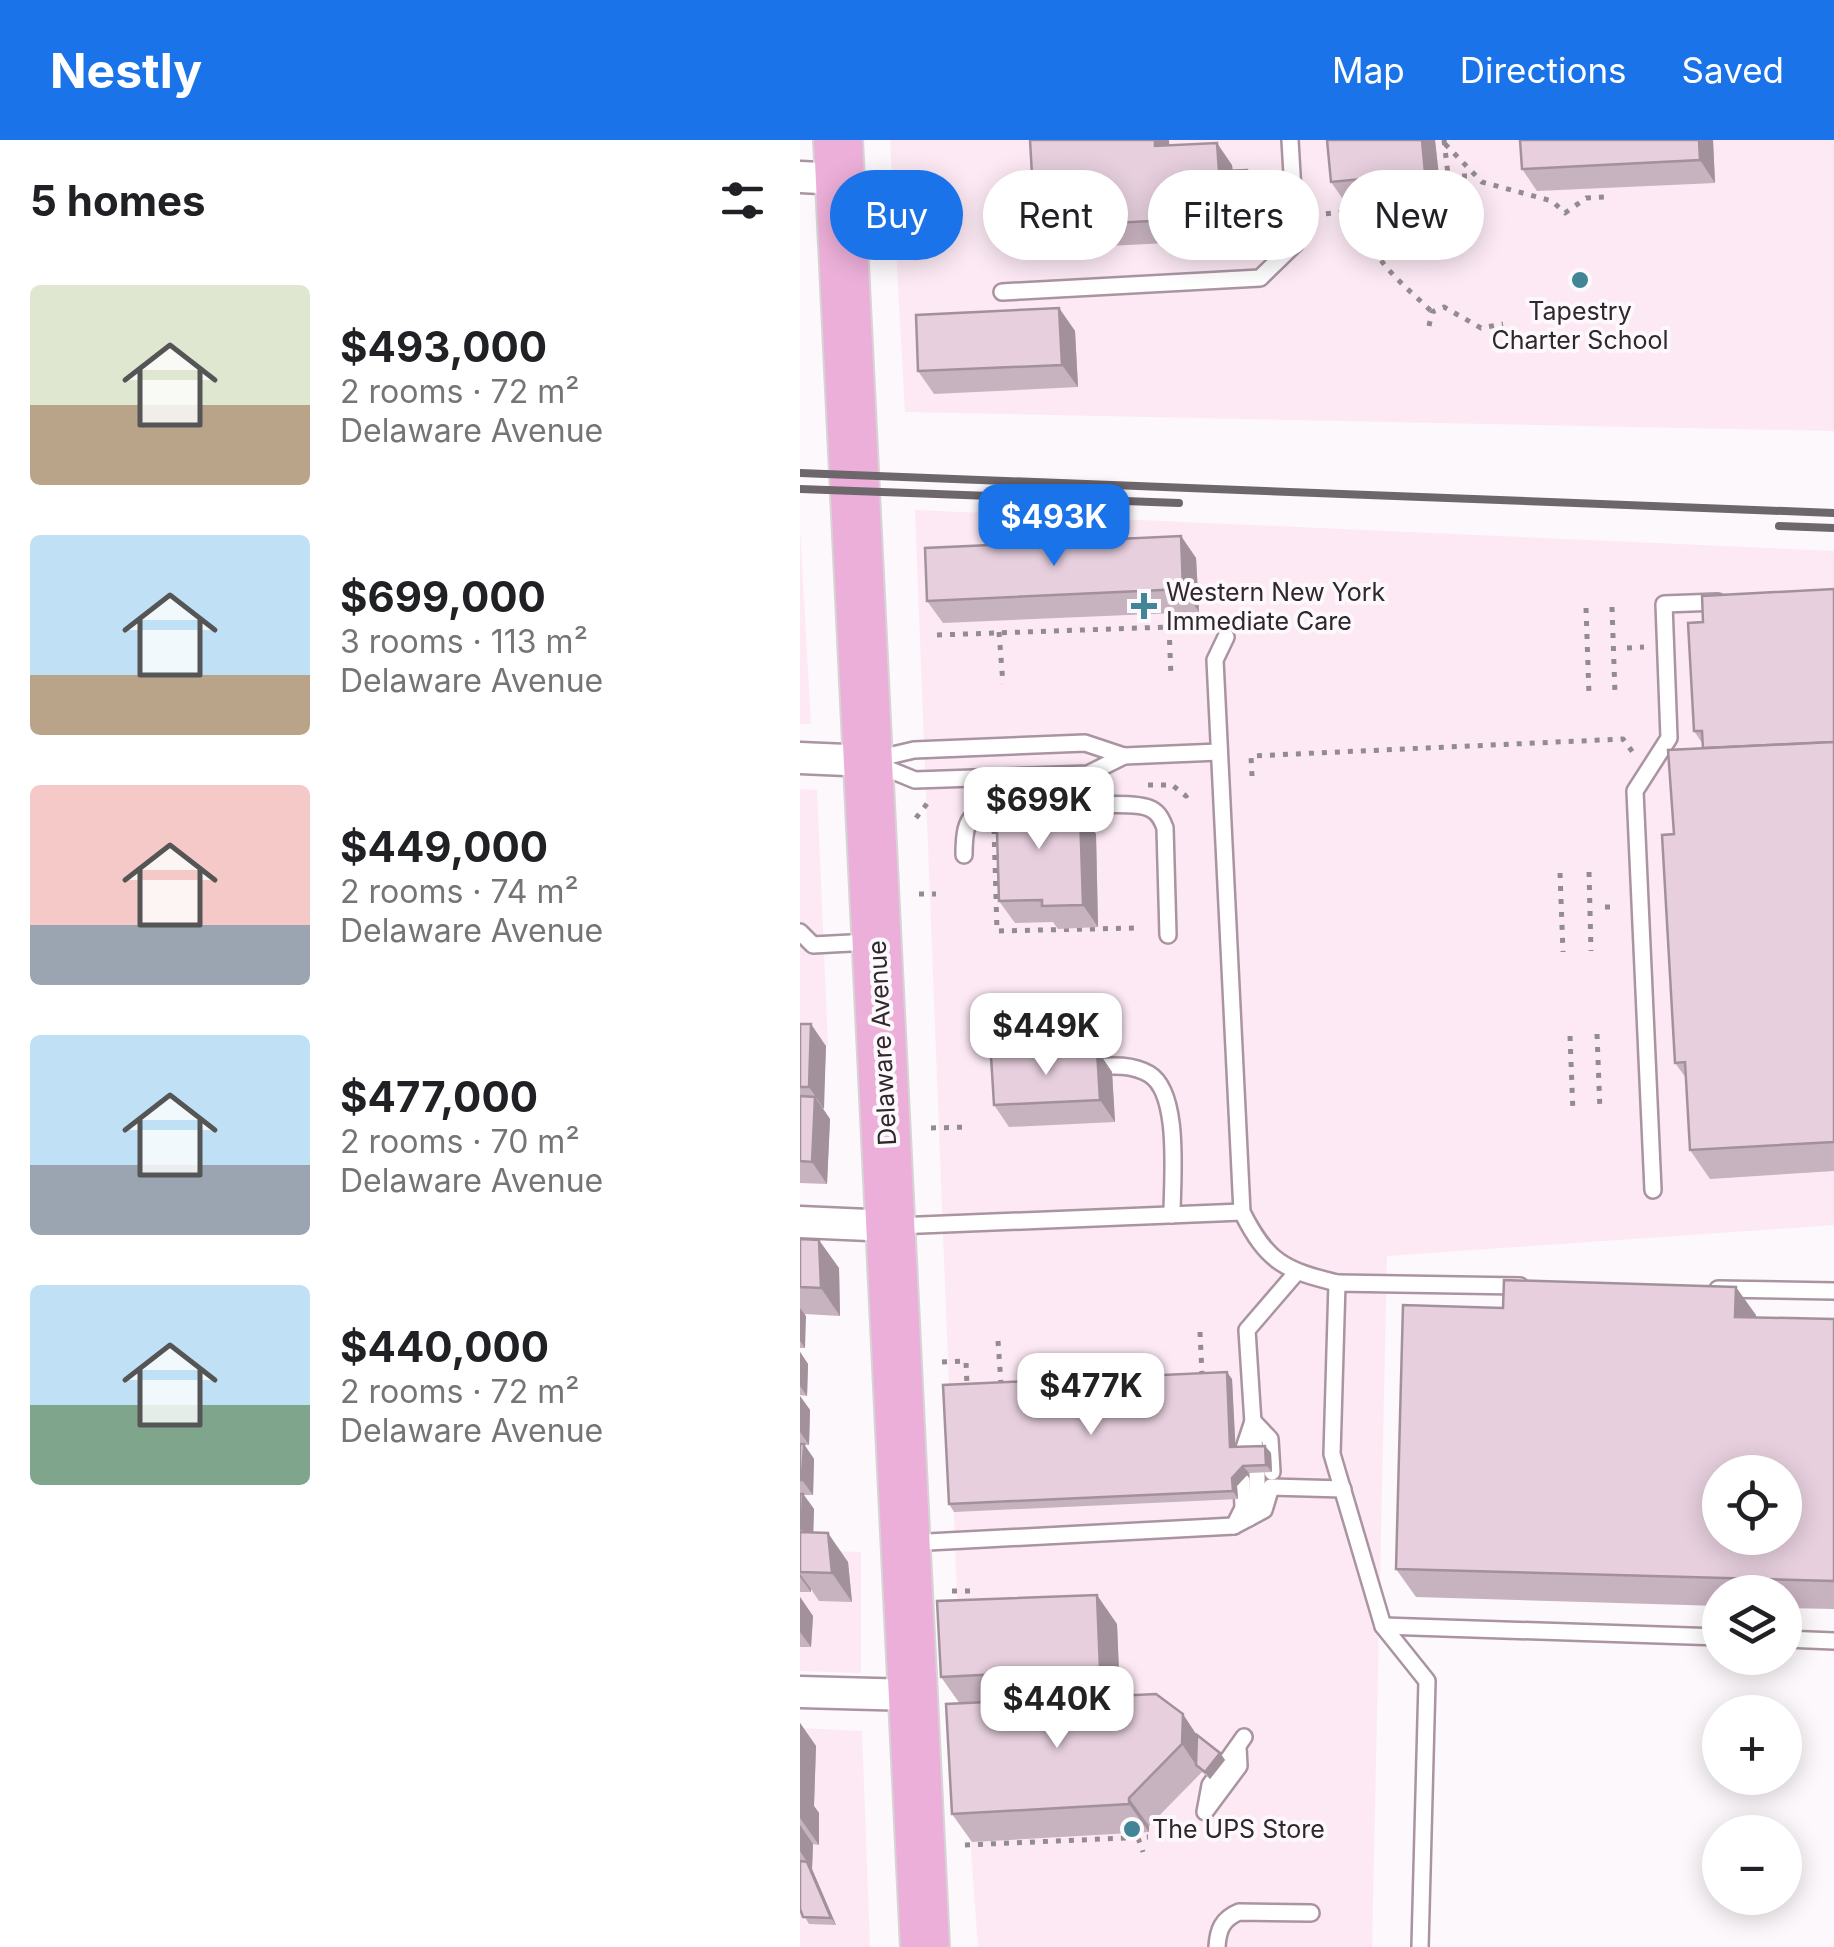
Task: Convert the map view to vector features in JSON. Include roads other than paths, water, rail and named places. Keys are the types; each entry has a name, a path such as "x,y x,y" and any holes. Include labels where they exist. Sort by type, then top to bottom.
{"main road":[{"name":"Delaware Avenue","path":"826,165 869,761 925,1947"}],"street":[{"path":"800,758 869,761"},
{"path":"800,1222 891,1226"},
{"path":"800,1692 913,1695"}],"lane":[{"path":"1002,292 1260,278 1296,243 1290,140"},
{"path":"1653,1190 1635,791 1670,738 1664,604 1740,602"},
{"path":"1226,637 1215,660 1242,1212 1258,1242 1296,1273 1337,1284 1536,1286"},
{"path":"869,761 914,750 1085,743 1124,756 1219,752"},
{"path":"869,761 915,780 1088,774 1124,756"},
{"path":"964,855 964,828 980,811 1144,806 1160,817 1164,828 1168,935"},
{"path":"800,932 813,945 877,942"},
{"path":"1074,1067 1127,1066 1150,1074 1164,1090 1170,1108 1172,1215"},
{"path":"891,1226 1242,1212"},
{"path":"1248,1454 1253,1421 1247,1330 1296,1273"},
{"path":"1337,1284 1332,1454 1383,1626 1427,1680 1420,1947"},
{"path":"1695,1289 1834,1291"},
{"path":"1240,1524 1270,1439 1253,1421"},
{"path":"906,1543 1240,1524 1264,1510 1271,1487 1343,1489"},
{"path":"1383,1626 1702,1636"},
{"path":"1802,1639 1834,1640"},
{"path":"1205,1812 1239,1766 1241,1742"},
{"path":"1217,1947 1220,1928 1239,1912 1311,1913"}],"railway":[{"path":"800,473 1834,513"},
{"path":"800,489 1179,503"},
{"path":"1779,526 1834,528"}],"place":[{"name":"Tapestry Charter School","path":"1580,280"},
{"name":"Western New York Immediate Care","path":"1144,606"},
{"name":"The UPS Store","path":"1132,1829"}]}
